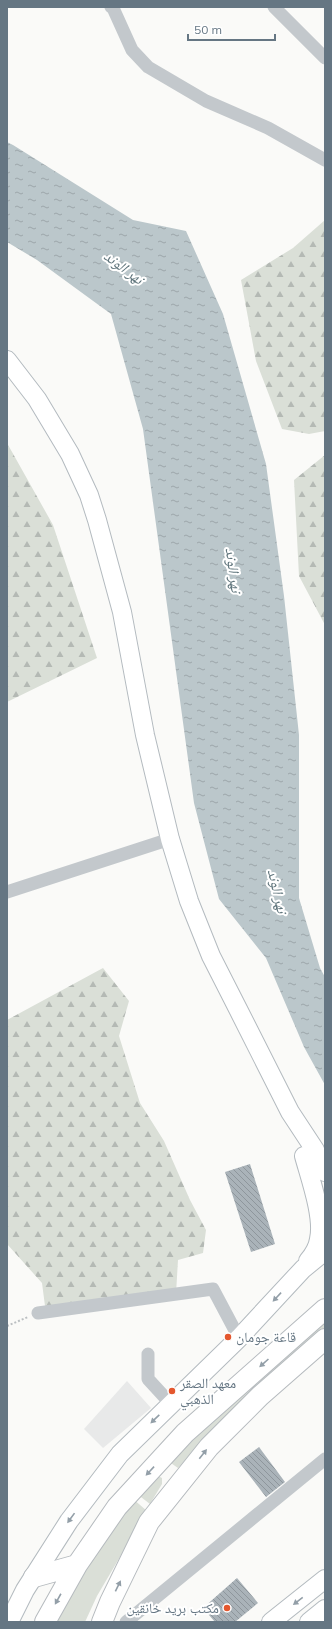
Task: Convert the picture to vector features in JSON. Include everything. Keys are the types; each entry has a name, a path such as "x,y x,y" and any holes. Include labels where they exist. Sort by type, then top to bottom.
{"main road":[{"path":"45,1622 77,1565 117,1507 185,1433 325,1309"},
{"path":"102,1622 110,1602 149,1522 209,1447 260,1396 320,1343"},
{"path":"34,1577 77,1565"}],"street":[{"path":"113,7 132,50 148,67 206,101 268,128 325,160"},
{"path":"274,7 325,58"},
{"path":"7,360 37,399 70,454 87,490 97,520 122,612 145,735 170,839 189,901 212,956 290,1112 315,1150 325,1172"},
{"path":"7,892 170,839"},
{"path":"290,1112 304,1156 316,1203 320,1232 316,1249 303,1269"},
{"path":"304,1156 325,1201"},
{"path":"9,1622 18,1603 69,1521 120,1454 239,1338 303,1269 325,1251"},
{"path":"38,1313 213,1289 239,1338"},
{"path":"148,1354 148,1379 171,1404"},
{"path":"126,1622 325,1459"},
{"path":"271,1622 325,1579"},
{"path":"309,1622 325,1609"}],"path":[{"path":"7,1326 38,1313"}],"shaded area":[{"path":"127,1381 151,1408 103,1448 84,1429"}],"green space":[{"path":"325,220 325,431 309,434 282,429 256,361 241,280 293,248"},
{"path":"7,443 53,525 97,658 7,702"},
{"path":"325,455 325,625 299,576 294,480"},
{"path":"103,968 129,1001 119,1036 140,1103 164,1141 190,1200 206,1230 203,1253 178,1260 176,1294 45,1306 42,1283 7,1244 7,1020"},
{"path":"325,1318 325,1329 275,1372 178,1468 165,1459"},
{"path":"158,1476 162,1478 162,1484 150,1504 137,1494"},
{"path":"132,1498 147,1511 97,1596 85,1622 52,1622"}],"water":[{"name":"نهر الوند","path":"7,142 133,220 186,231 223,314 266,464 284,596 299,735 299,898 320,968 325,977 325,1085 304,1047 266,958 219,899 194,803 143,429 111,314 37,260 7,242"}],"building":[{"path":"250,1164 275,1244 251,1252 225,1172"},
{"path":"259,1447 285,1482 266,1497 239,1462"},
{"path":"237,1578 258,1603 235,1622 215,1622 203,1608"}],"place":[{"name":"قاعة جومان","path":"228,1337"},
{"name":"معهد الصقر الذهبي","path":"172,1391"},
{"name":"مكتب بريد خانقين","path":"227,1608"}]}
